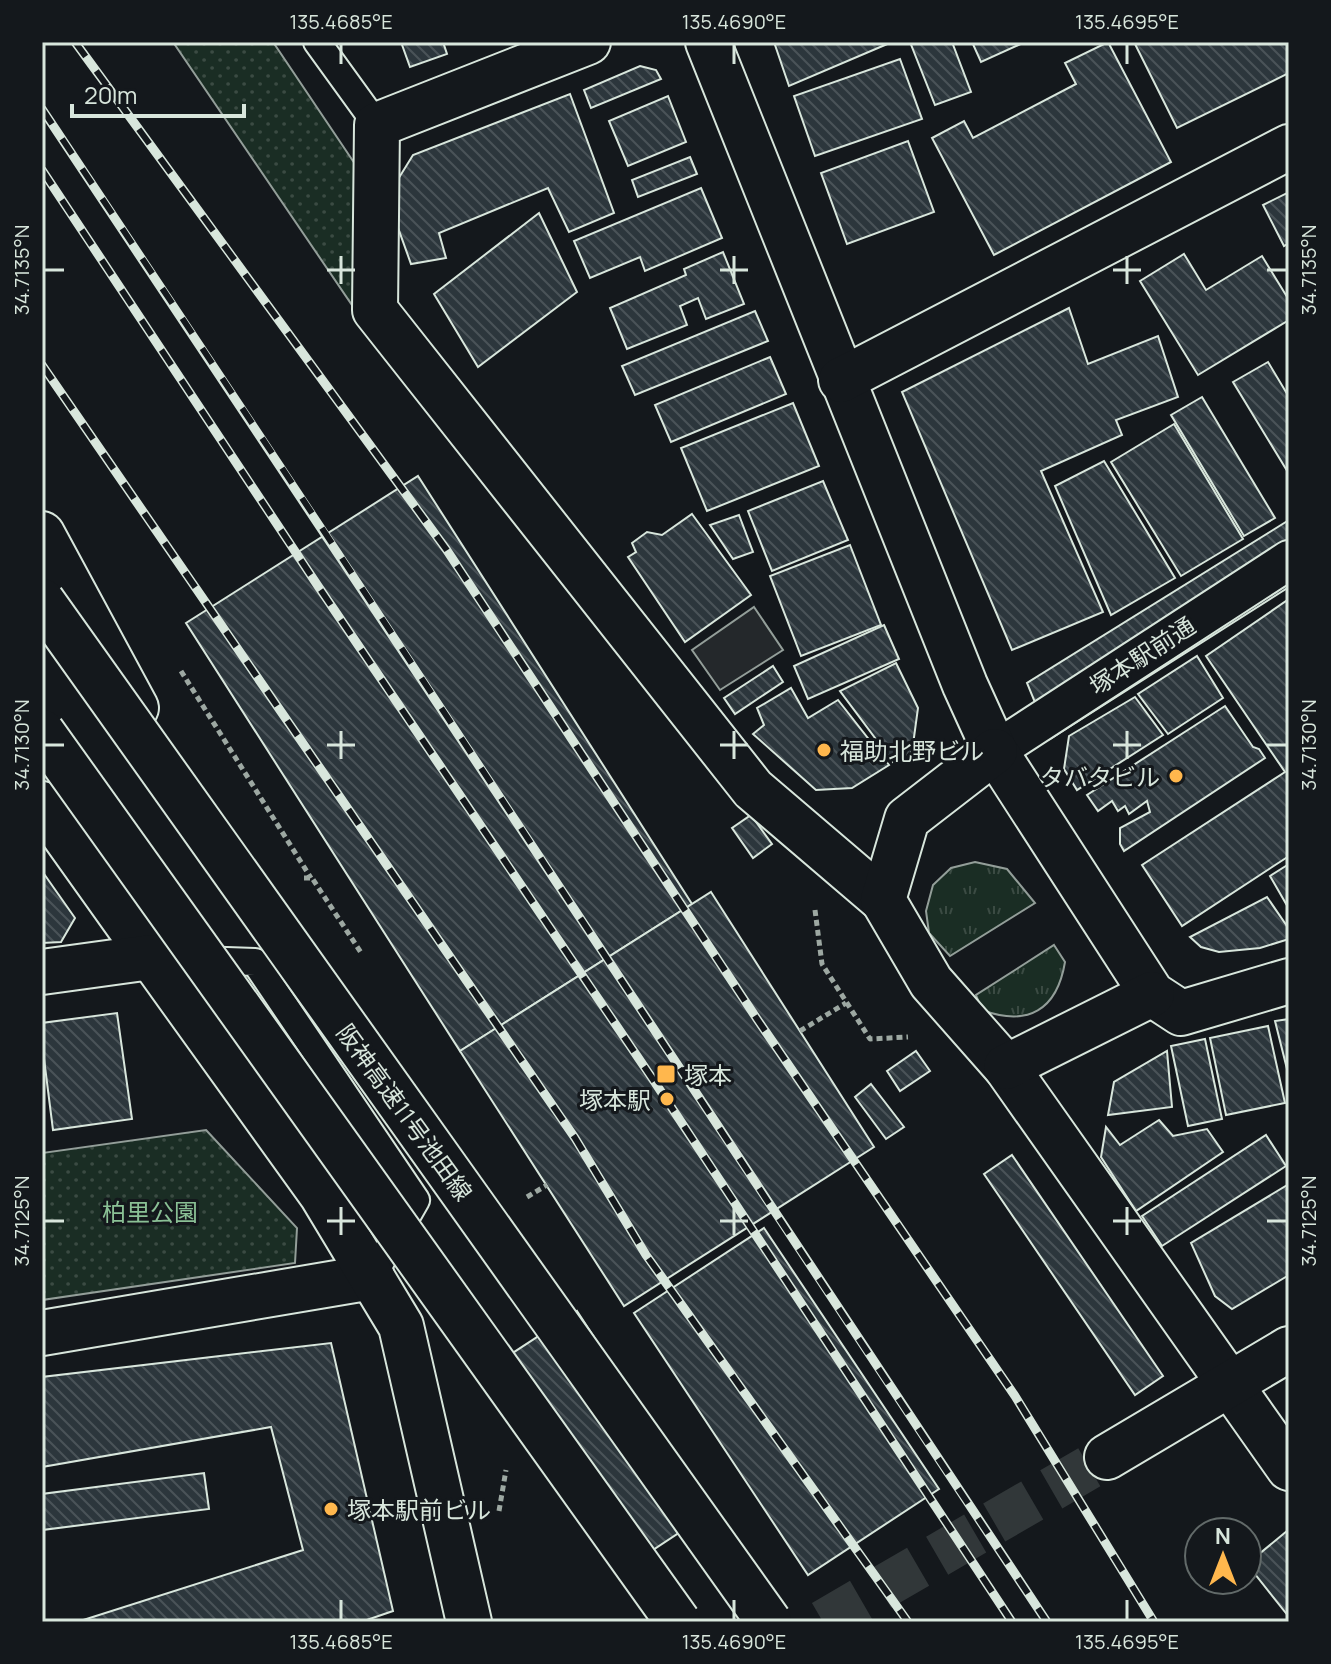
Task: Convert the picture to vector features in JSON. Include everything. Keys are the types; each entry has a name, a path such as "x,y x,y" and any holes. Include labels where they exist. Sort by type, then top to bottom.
{"main road":[{"path":"588,42 377,125 375,310 753,789 883,900 931,982 1006,1067 1289,1468"},
{"path":"708,42 841,380 965,685 995,751 1152,994 1181,1013 1289,981"},
{"path":"841,380 1289,147"},
{"path":"42,534 195,817"},
{"name":"阪神高速11号池田線","path":"42,601 769,1622"},
{"path":"42,732 678,1622"},
{"path":"883,900 907,819 995,751"},
{"path":"42,804 322,1195 401,1326 469,1622"},
{"path":"42,972 151,957"},
{"path":"1006,1067 1152,994"},
{"path":"42,1333 372,1277"},
{"path":"1107,1457 1289,1349"}],"street":[{"name":"塚本駅前通","path":"995,751 1289,560"}],"lane":[{"path":"317,42 377,125"},
{"path":"151,957 255,962 416,1200 372,1277"}],"path":[{"path":"181,671 312,878"},
{"path":"800,1031 846,1003"}],"green space":[{"path":"173,42 273,42 357,167 354,308"},
{"path":"975,862 1007,869 1035,903 950,956 929,933 926,911 933,885 951,868"},
{"path":"1054,945 1065,962 1061,979 1047,1003 1026,1015 998,1015 982,1010 976,995"},
{"name":"柏里公園","path":"206,1130 297,1228 295,1263 42,1300 42,1153"}],"shaded area":[{"path":"754,607 783,650 720,690 692,650"}],"building":[{"path":"401,42 443,42 447,54 410,67"},
{"path":"774,42 892,42 789,86"},
{"path":"910,42 952,42 971,92 935,105"},
{"path":"972,42 1025,42 981,62"},
{"path":"1108,42 1171,162 994,255 932,138 964,121 973,138 1076,84 1065,63"},
{"path":"1134,42 1289,42 1289,73 1177,128"},
{"path":"900,59 922,119 815,156 794,96"},
{"path":"640,66 656,70 661,79 591,108 584,90"},
{"path":"570,94 614,213 569,232 548,188 439,233 446,258 411,264 387,197 413,155"},
{"path":"668,96 686,142 628,166 609,121"},
{"path":"908,141 934,212 847,244 821,173"},
{"path":"690,157 697,174 638,197 632,180"},
{"path":"701,188 722,238 645,271 640,257 590,278 574,241"},
{"path":"1289,192 1289,243 1284,246 1263,205"},
{"path":"539,213 577,292 478,367 434,294"},
{"path":"723,252 744,304 706,319 698,298 680,306 687,325 627,349 610,308 686,275 684,269"},
{"path":"1184,254 1206,290 1262,256 1289,300 1289,320 1198,375 1140,281"},
{"path":"1069,308 1088,364 1158,336 1178,397 1116,420 1122,435 1041,471 1103,612 1012,650 902,392"},
{"path":"755,311 768,341 635,395 622,366"},
{"path":"770,357 786,394 671,442 655,405"},
{"path":"1268,362 1289,397 1289,474 1233,382"},
{"path":"1202,397 1275,518 1244,536 1171,415"},
{"path":"793,403 819,466 707,511 681,448"},
{"path":"1174,424 1243,539 1181,576 1111,462"},
{"path":"1104,461 1175,578 1111,615 1055,486"},
{"path":"418,476 692,904 460,1051 186,623"},
{"path":"823,481 848,540 772,571 748,511"},
{"path":"692,514 751,595 685,642 628,557 636,552 632,543 647,532 662,535"},
{"path":"739,515 753,552 733,559 710,525"},
{"path":"1289,520 1289,587 1050,739 1027,683"},
{"path":"850,545 881,625 801,656 770,576"},
{"path":"1289,599 1289,856 1182,926 1142,865 1285,772 1206,656"},
{"path":"884,625 899,659 808,699 794,666"},
{"path":"1197,656 1223,698 1168,734 1138,694"},
{"path":"896,663 918,708 912,752 893,762 840,691"},
{"path":"773,666 783,682 735,714 724,698"},
{"name":"福助北野ビル","path":"791,688 808,718 838,700 889,765 852,788 816,790 753,734 764,725 757,708"},
{"path":"1135,697 1163,735 1077,790 1064,769 1069,736"},
{"name":"タバタビル","path":"1225,706 1253,747 1259,749 1265,758 1124,851 1120,844 1120,828 1150,812 1147,801 1129,814 1125,806 1118,811 1112,801 1098,811 1087,795"},
{"path":"751,815 772,844 753,858 732,828"},
{"path":"1289,864 1289,909 1270,876"},
{"path":"42,871 75,918 61,942 42,943"},
{"name":"塚本駅","path":"711,892 874,1147 624,1306 460,1051"},
{"path":"1267,897 1289,929 1289,939 1260,948 1219,952 1201,947 1190,937"},
{"path":"117,1013 132,1119 53,1130 42,1023"},
{"path":"1289,1019 1289,1077 1275,1021"},
{"path":"1268,1026 1285,1103 1226,1115 1210,1038"},
{"path":"1205,1039 1222,1119 1188,1126 1171,1046"},
{"path":"916,1051 930,1071 900,1091 887,1071"},
{"path":"1167,1051 1172,1107 1108,1115 1114,1082"},
{"path":"871,1084 904,1127 886,1139 855,1097"},
{"path":"1159,1120 1173,1136 1207,1129 1223,1152 1136,1211 1101,1157 1106,1127 1120,1145"},
{"path":"1266,1135 1286,1166 1162,1246 1142,1216"},
{"path":"1012,1155 1163,1376 1135,1395 984,1174"},
{"path":"1289,1184 1289,1275 1232,1309 1215,1296 1191,1243"},
{"path":"764,1228 939,1489 808,1575 634,1313"},
{"path":"577,1311 709,1513 621,1571 488,1369"},
{"name":"塚本駅前ビル","path":"331,1343 393,1611 361,1622 77,1622 303,1550 271,1427 42,1467 42,1377"},
{"path":"204,1473 209,1509 42,1530 42,1494"},
{"path":"1287,1531 1289,1617 1263,1584 1263,1551"}],"tunnel":[{"path":"823,1622 1107,1457"}],"railway":[{"path":"75,42 446,549 757,1019 1015,1396 1154,1622"},
{"path":"42,109 1047,1622"},
{"path":"42,170 318,586 654,1081 1012,1622"},
{"path":"42,365 575,1138 646,1255 908,1622"}],"place":[{"name":"福助北野ビル","path":"824,750"},
{"name":"タバタビル","path":"1176,776"},
{"name":"塚本","path":"666,1074"},
{"name":"塚本駅","path":"667,1099"},
{"name":"塚本駅前ビル","path":"331,1509"}]}
